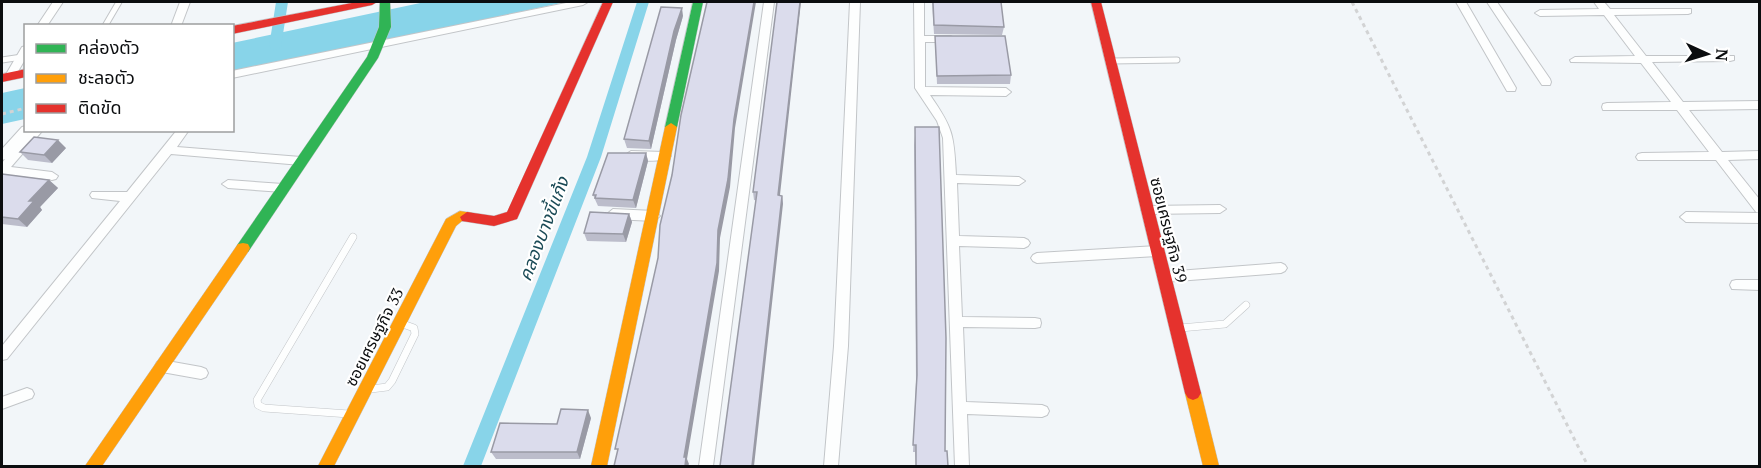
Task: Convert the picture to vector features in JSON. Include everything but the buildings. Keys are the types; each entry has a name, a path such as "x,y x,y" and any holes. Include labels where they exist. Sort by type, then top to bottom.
{"street":[{"path":"43,24 58,2"},
{"path":"177,24 185,2"},
{"path":"234,30 372,2"},
{"path":"234,75 584,2"},
{"name":"ซอยเศรษฐกิจ 33","path":"326,466 451,223 460,216 496,221 505,220 512,215 608,2"},
{"path":"599,466 698,2"},
{"path":"706,466 769,2"},
{"path":"831,466 841,346 855,2"},
{"path":"919,2 919,74 922,91 946,128 951,179 962,466"},
{"name":"ซอยเศรษฐกิจ 39","path":"1096,2 1211,466"},
{"path":"1461,2 1511,88"},
{"path":"1492,2 1546,82"},
{"path":"1599,2 1760,209"},
{"path":"93,466 382,43 386,7"},
{"path":"1540,13 1688,11"},
{"path":"920,39 966,39"},
{"path":"6,77 24,54"},
{"path":"1575,60 1730,58"},
{"path":"6,77 24,73"},
{"path":"922,91 1006,92"},
{"path":"1607,106 1760,105"},
{"path":"2,156 24,132"},
{"path":"2,170 36,132"},
{"path":"2,355 182,132"},
{"path":"169,150 301,161"},
{"path":"620,154 666,156"},
{"path":"1642,157 1760,155"},
{"path":"2,170 52,176"},
{"path":"951,179 1019,181"},
{"path":"228,184 283,188"},
{"path":"96,195 130,197"},
{"path":"1147,210 1220,209"},
{"path":"601,213 654,216"},
{"path":"1686,218 1760,218"},
{"path":"953,241 1024,243"},
{"path":"1037,258 1157,251"},
{"path":"1164,277 1281,268"},
{"path":"1736,285 1760,285"},
{"path":"955,322 1035,323"},
{"path":"162,366 201,373"},
{"path":"2,403 27,394"},
{"path":"960,408 1042,411"}],"lane":[{"path":"106,24 119,2"},
{"path":"2,60 24,54"},
{"path":"1110,61 1177,60"},
{"path":"353,237 257,400 258,405 264,408 353,415"},
{"path":"1176,328 1227,326 1236,320 1246,305"},
{"path":"366,389 387,387 392,381 416,331 400,323"}],"path":[{"path":"1352,2 1588,466"},
{"path":"2,114 24,108"}],"water":[{"path":"425,2 566,2 234,74 234,43"},
{"path":"24,88 24,119 2,124 2,93"}],"waterway":[{"path":"275,47 282,2"},
{"name":"คลองบางขี้แก้ง","path":"472,466 594,157 643,2"}],"traffic: fast":[{"path":"243,248 372,58 385,27 385,2"},
{"path":"671,127 698,2"}],"traffic: slow":[{"path":"599,466 671,127"},
{"path":"326,466 451,223 460,216 467,217"},
{"path":"93,466 243,248"},
{"path":"1193,393 1211,466"}],"traffic: jam":[{"path":"234,30 372,2"},
{"path":"467,217 494,221 512,215 608,2"},
{"path":"1096,2 1193,393"},
{"path":"2,78 24,73"}]}
